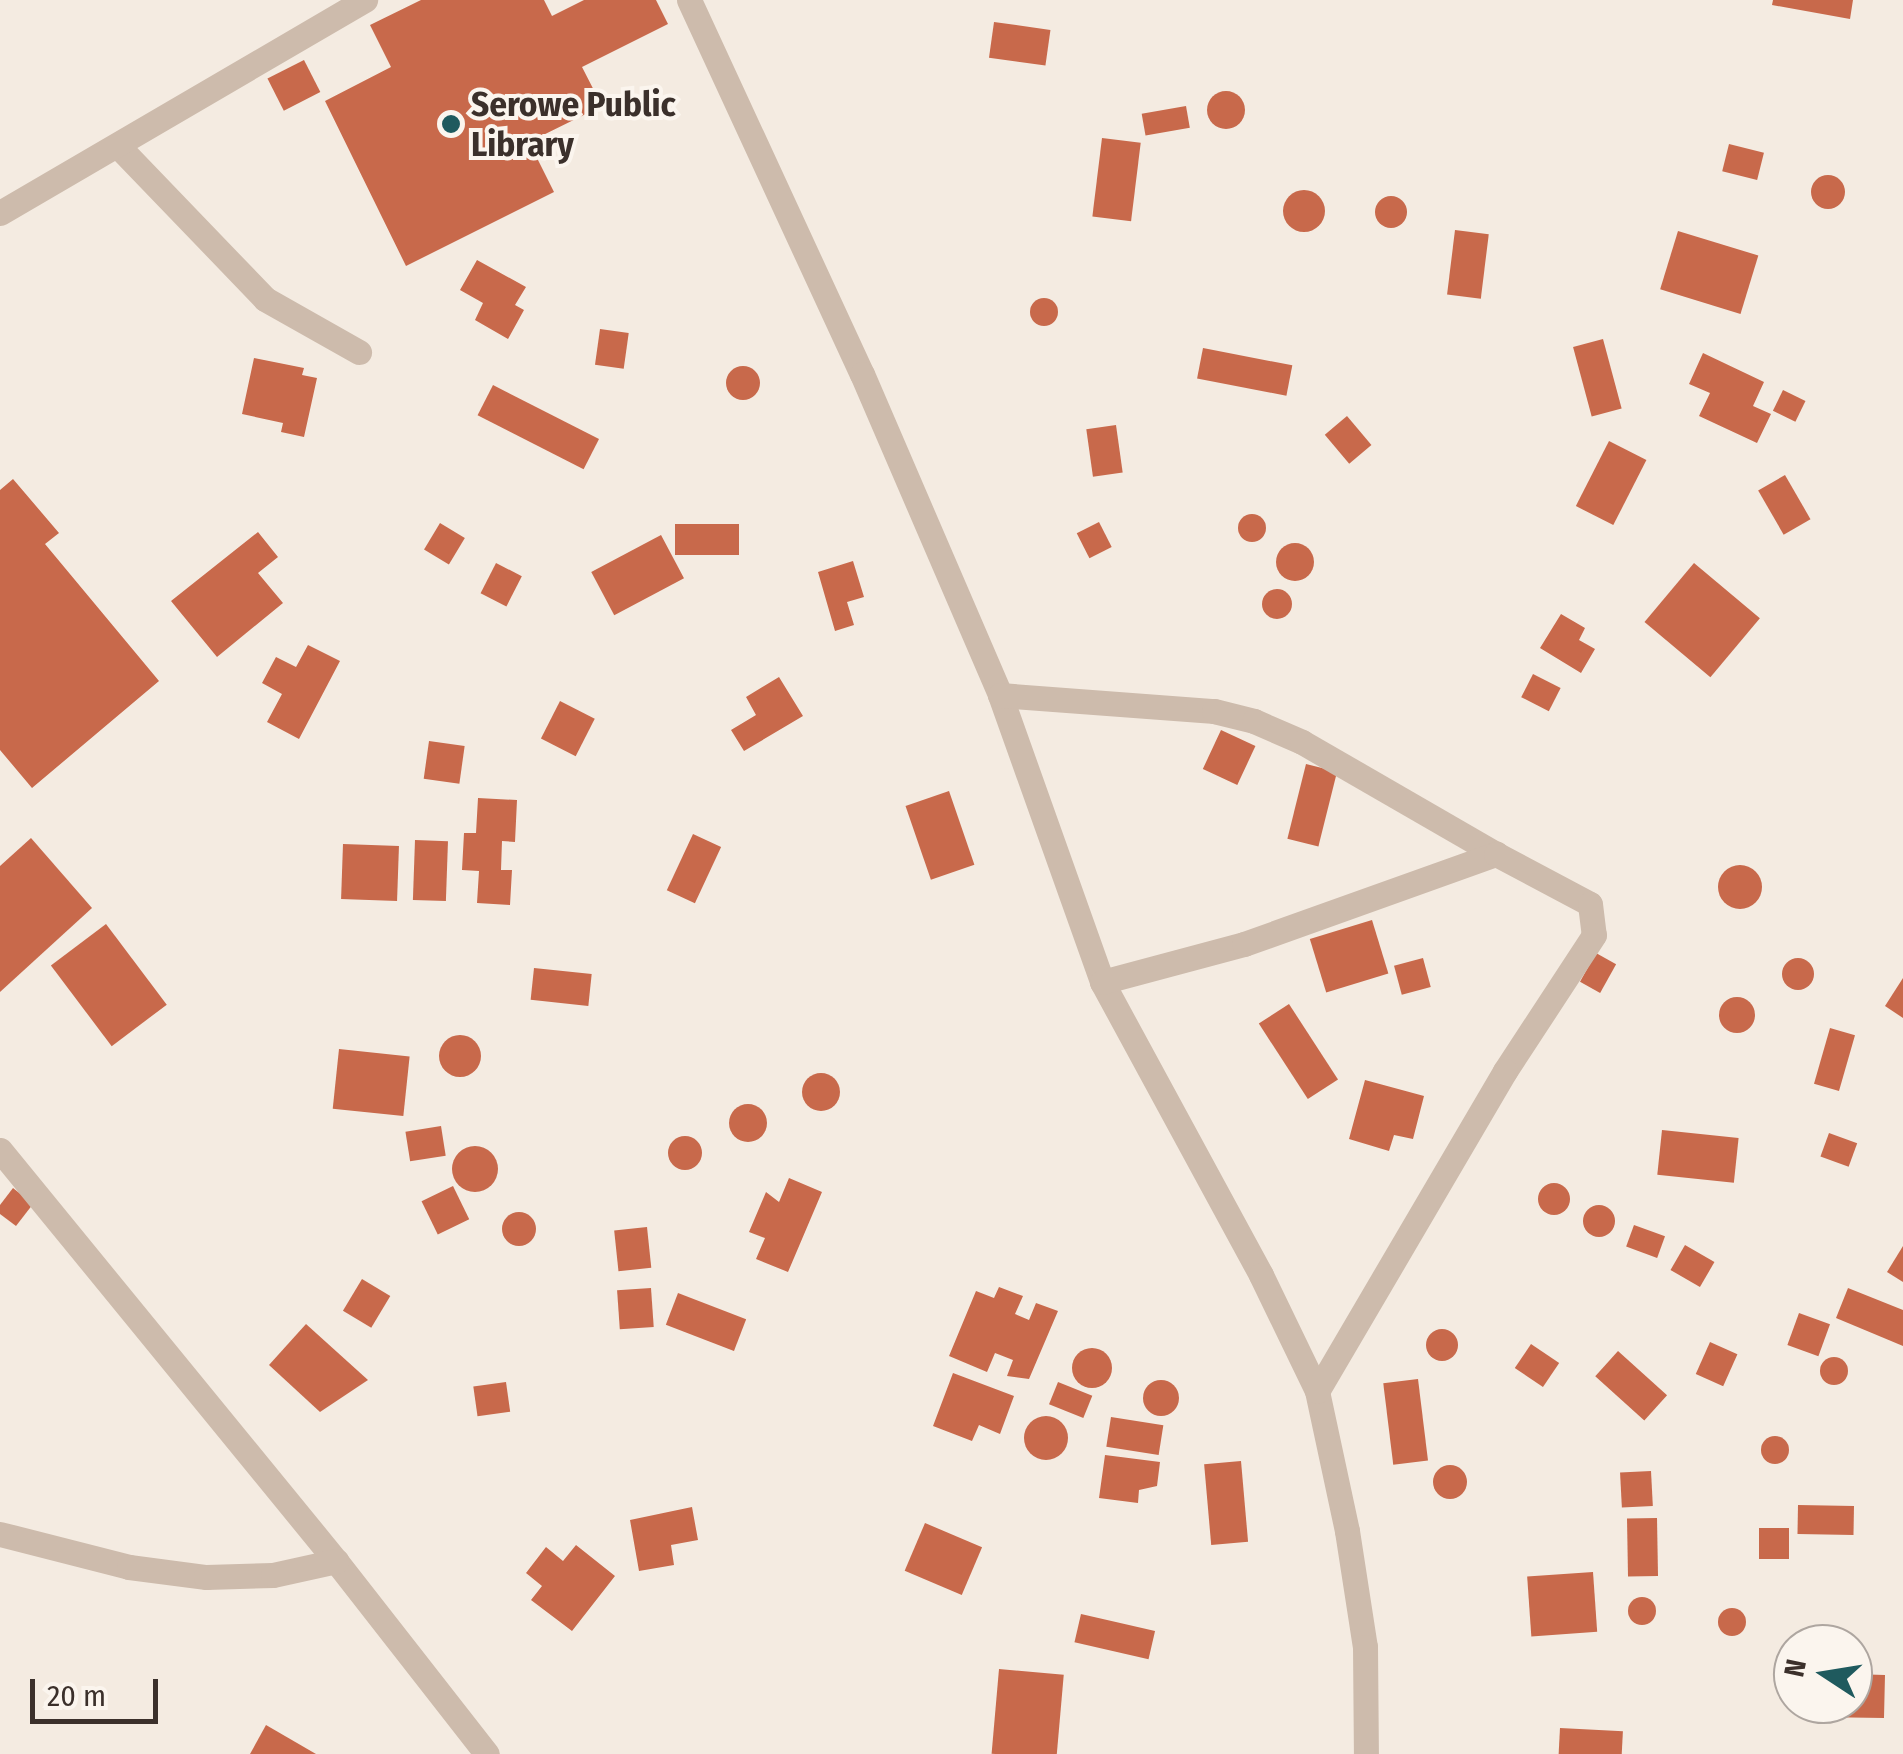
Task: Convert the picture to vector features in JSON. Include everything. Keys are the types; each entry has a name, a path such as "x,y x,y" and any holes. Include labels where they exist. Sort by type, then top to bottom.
{"street":[{"path":"0,212 365,0"},
{"path":"689,0 862,374 1000,695 1102,982 1260,1275 1317,1391 1365,1646 1366,1754"},
{"path":"118,146 265,299 359,352"},
{"path":"1000,695 1214,710 1254,721 1302,742 1590,904 1594,935 1505,1070 1317,1391"},
{"path":"1102,982 1244,944 1496,854"},
{"path":"0,1150 336,1560 487,1754"},
{"path":"0,1534 129,1567 206,1577 273,1575 336,1560"}],"building":[{"name":"Serowe Public Library","path":"421,0 544,0 552,16 584,0 656,0 668,24 582,67 602,106 529,142 554,192 406,266 325,101 391,67 370,25"},
{"path":"1773,0 1853,0 1850,19 1772,5"},
{"path":"994,22 1050,30 1045,66 989,58"},
{"path":"304,60 320,92 284,111 267,79"},
{"path":"1226,91 1239,97 1245,110 1239,123 1226,129 1213,123 1207,110 1213,97"},
{"path":"1186,106 1190,128 1146,135 1142,114"},
{"path":"1102,138 1141,143 1131,221 1092,216"},
{"path":"1729,144 1764,153 1757,180 1722,171"},
{"path":"1828,175 1840,180 1845,192 1840,204 1828,209 1816,204 1811,192 1816,180"},
{"path":"1304,190 1319,196 1325,211 1319,226 1304,232 1289,226 1283,211 1289,196"},
{"path":"1391,196 1402,201 1407,212 1402,223 1391,228 1380,223 1375,212 1380,201"},
{"path":"1455,230 1489,234 1481,299 1447,295"},
{"path":"1678,231 1758,256 1740,314 1660,289"},
{"path":"477,260 526,287 515,305 524,310 508,339 475,320 483,303 460,290"},
{"path":"1044,298 1054,302 1058,312 1054,322 1044,326 1034,322 1030,312 1034,302"},
{"path":"600,329 629,333 624,369 595,365"},
{"path":"1603,339 1622,409 1592,417 1573,347"},
{"path":"1203,348 1292,365 1286,396 1197,378"},
{"path":"1703,353 1764,382 1753,406 1771,414 1757,443 1699,416 1710,393 1689,384"},
{"path":"254,358 304,368 302,375 317,378 304,437 281,432 283,423 242,414"},
{"path":"743,366 755,371 760,383 755,395 743,400 731,395 726,383 731,371"},
{"path":"493,385 599,439 584,469 478,415"},
{"path":"1783,390 1805,401 1795,422 1773,411"},
{"path":"1347,416 1371,445 1349,464 1325,435"},
{"path":"1116,425 1123,473 1093,477 1086,429"},
{"path":"1609,441 1646,460 1613,525 1576,506"},
{"path":"1785,475 1810,519 1784,535 1758,490"},
{"path":"13,479 59,533 45,544 159,681 32,788 0,750 0,490"},
{"path":"1252,514 1262,518 1266,528 1262,538 1252,542 1242,538 1238,528 1242,518"},
{"path":"1099,522 1112,547 1089,558 1077,533"},
{"path":"440,523 465,538 449,565 424,550"},
{"path":"675,524 739,524 739,555 675,555"},
{"path":"258,532 278,557 258,573 283,603 217,657 171,601"},
{"path":"661,535 684,578 614,615 591,572"},
{"path":"1295,543 1308,549 1314,562 1308,575 1295,581 1282,575 1276,562 1282,549"},
{"path":"853,561 864,597 847,602 854,625 835,631 818,572"},
{"path":"496,563 522,576 506,606 481,593"},
{"path":"1694,563 1760,618 1710,677 1645,622"},
{"path":"1277,589 1288,593 1292,604 1288,615 1277,619 1266,615 1262,604 1266,593"},
{"path":"1561,614 1585,628 1579,640 1595,649 1581,673 1540,648"},
{"path":"308,645 340,661 299,739 267,722 282,694 262,683 276,657 296,667"},
{"path":"1533,674 1561,688 1549,711 1521,697"},
{"path":"779,677 803,716 744,751 731,730 756,715 746,697"},
{"path":"560,701 595,719 576,756 541,738"},
{"path":"1221,730 1255,746 1237,785 1203,769"},
{"path":"429,741 465,746 459,784 424,779"},
{"path":"1306,764 1337,772 1318,846 1287,839"},
{"path":"949,791 974,865 931,880 906,806"},
{"path":"478,798 517,800 515,842 502,841 501,870 512,870 510,905 477,903 479,871 462,870 464,833 476,833"},
{"path":"693,834 721,847 695,903 667,890"},
{"path":"31,838 92,908 0,992 0,866"},
{"path":"415,840 448,841 446,901 413,900"},
{"path":"343,844 399,846 397,901 341,899"},
{"path":"1740,865 1756,871 1762,887 1756,903 1740,909 1724,903 1718,887 1724,871"},
{"path":"1372,920 1388,974 1326,993 1310,939"},
{"path":"106,924 167,1005 112,1046 51,966"},
{"path":"1596,953 1616,964 1600,993 1580,982"},
{"path":"1423,958 1431,987 1402,995 1394,966"},
{"path":"1798,958 1809,963 1814,974 1809,985 1798,990 1787,985 1782,974 1787,963"},
{"path":"534,968 592,974 588,1006 531,1000"},
{"path":"1903,978 1903,1018 1885,1006"},
{"path":"1737,997 1750,1002 1755,1015 1750,1028 1737,1033 1724,1028 1719,1015 1724,1002"},
{"path":"1289,1004 1338,1079 1308,1099 1259,1024"},
{"path":"1830,1028 1855,1035 1839,1091 1814,1084"},
{"path":"460,1035 475,1041 481,1056 475,1071 460,1077 445,1071 439,1056 445,1041"},
{"path":"339,1049 410,1056 403,1116 333,1109"},
{"path":"821,1073 834,1079 840,1092 834,1105 821,1111 808,1105 802,1092 808,1079"},
{"path":"1365,1080 1424,1096 1413,1139 1394,1135 1389,1151 1349,1139"},
{"path":"748,1104 761,1110 767,1123 761,1136 748,1142 735,1136 729,1123 735,1110"},
{"path":"441,1126 446,1156 410,1161 405,1132"},
{"path":"1662,1130 1739,1138 1734,1183 1657,1175"},
{"path":"1829,1133 1857,1143 1849,1167 1820,1156"},
{"path":"685,1136 697,1141 702,1153 697,1165 685,1170 673,1165 668,1153 673,1141"},
{"path":"475,1146 491,1153 498,1169 491,1185 475,1192 459,1185 452,1169 459,1153"},
{"path":"789,1178 822,1192 788,1272 756,1259 765,1238 749,1232 766,1192 779,1202"},
{"path":"1554,1183 1565,1188 1570,1199 1565,1210 1554,1215 1543,1210 1538,1199 1543,1188"},
{"path":"453,1186 469,1219 438,1235 422,1201"},
{"path":"13,1188 33,1204 16,1226 0,1214 0,1205"},
{"path":"1599,1205 1610,1210 1615,1221 1610,1232 1599,1237 1588,1232 1583,1221 1588,1210"},
{"path":"519,1212 531,1217 536,1229 531,1241 519,1246 507,1241 502,1229 507,1217"},
{"path":"1634,1225 1665,1236 1657,1258 1626,1247"},
{"path":"647,1227 651,1268 618,1271 614,1230"},
{"path":"1685,1245 1714,1262 1700,1287 1670,1270"},
{"path":"1903,1246 1903,1282 1887,1272"},
{"path":"362,1279 390,1296 371,1328 343,1311"},
{"path":"999,1287 1023,1296 1015,1314 1029,1320 1036,1303 1058,1311 1029,1379 1007,1376 1013,1360 995,1353 987,1372 949,1356 976,1291 994,1298"},
{"path":"651,1288 654,1327 620,1329 617,1290"},
{"path":"1848,1288 1903,1310 1903,1346 1836,1318"},
{"path":"678,1293 746,1319 734,1351 666,1325"},
{"path":"1799,1313 1830,1324 1818,1356 1787,1345"},
{"path":"306,1324 368,1380 320,1412 269,1365"},
{"path":"1442,1329 1453,1334 1458,1345 1453,1356 1442,1361 1431,1356 1426,1345 1431,1334"},
{"path":"1710,1342 1737,1354 1723,1386 1696,1374"},
{"path":"1531,1344 1559,1363 1543,1387 1515,1368"},
{"path":"1092,1348 1106,1354 1112,1368 1106,1382 1092,1388 1078,1382 1072,1368 1078,1354"},
{"path":"1618,1351 1667,1395 1644,1420 1595,1376"},
{"path":"1834,1357 1844,1361 1848,1371 1844,1381 1834,1385 1824,1381 1820,1371 1824,1361"},
{"path":"953,1373 1014,1396 1000,1434 979,1425 972,1441 933,1426"},
{"path":"1418,1379 1428,1460 1393,1465 1383,1383"},
{"path":"1161,1380 1174,1385 1179,1398 1174,1411 1161,1416 1148,1411 1143,1398 1148,1385"},
{"path":"506,1382 510,1412 477,1416 473,1387"},
{"path":"1058,1382 1092,1396 1083,1418 1049,1404"},
{"path":"1046,1416 1062,1422 1068,1438 1062,1454 1046,1460 1030,1454 1024,1438 1030,1422"},
{"path":"1111,1417 1163,1425 1159,1455 1106,1447"},
{"path":"1775,1436 1785,1440 1789,1450 1785,1460 1775,1464 1765,1460 1761,1450 1765,1440"},
{"path":"1105,1455 1160,1462 1157,1486 1139,1490 1138,1503 1099,1498"},
{"path":"1241,1461 1248,1542 1211,1545 1204,1464"},
{"path":"1450,1465 1462,1470 1467,1482 1462,1494 1450,1499 1438,1494 1433,1482 1438,1470"},
{"path":"1651,1471 1653,1506 1622,1508 1620,1473"},
{"path":"1798,1505 1854,1506 1853,1535 1797,1534"},
{"path":"692,1507 698,1540 671,1545 674,1565 639,1571 630,1520"},
{"path":"1657,1518 1658,1576 1628,1577 1627,1519"},
{"path":"925,1523 982,1547 962,1595 905,1571"},
{"path":"1759,1528 1789,1528 1789,1559 1759,1559"},
{"path":"576,1545 615,1576 572,1631 531,1600 542,1586 526,1573 546,1547 563,1561"},
{"path":"1593,1572 1597,1632 1531,1636 1527,1577"},
{"path":"1642,1597 1652,1601 1656,1611 1652,1621 1642,1625 1632,1621 1628,1611 1632,1601"},
{"path":"1732,1608 1742,1612 1746,1622 1742,1632 1732,1636 1722,1632 1718,1622 1722,1612"},
{"path":"1081,1614 1155,1631 1149,1659 1074,1642"},
{"path":"999,1669 1064,1675 1057,1754 992,1754"},
{"path":"1873,1675 1885,1675 1884,1718 1873,1718"},
{"path":"266,1725 316,1754 250,1754"},
{"path":"1560,1728 1623,1731 1622,1754 1559,1754"}],"place":[{"name":"Serowe Public Library","path":"451,124"}]}
